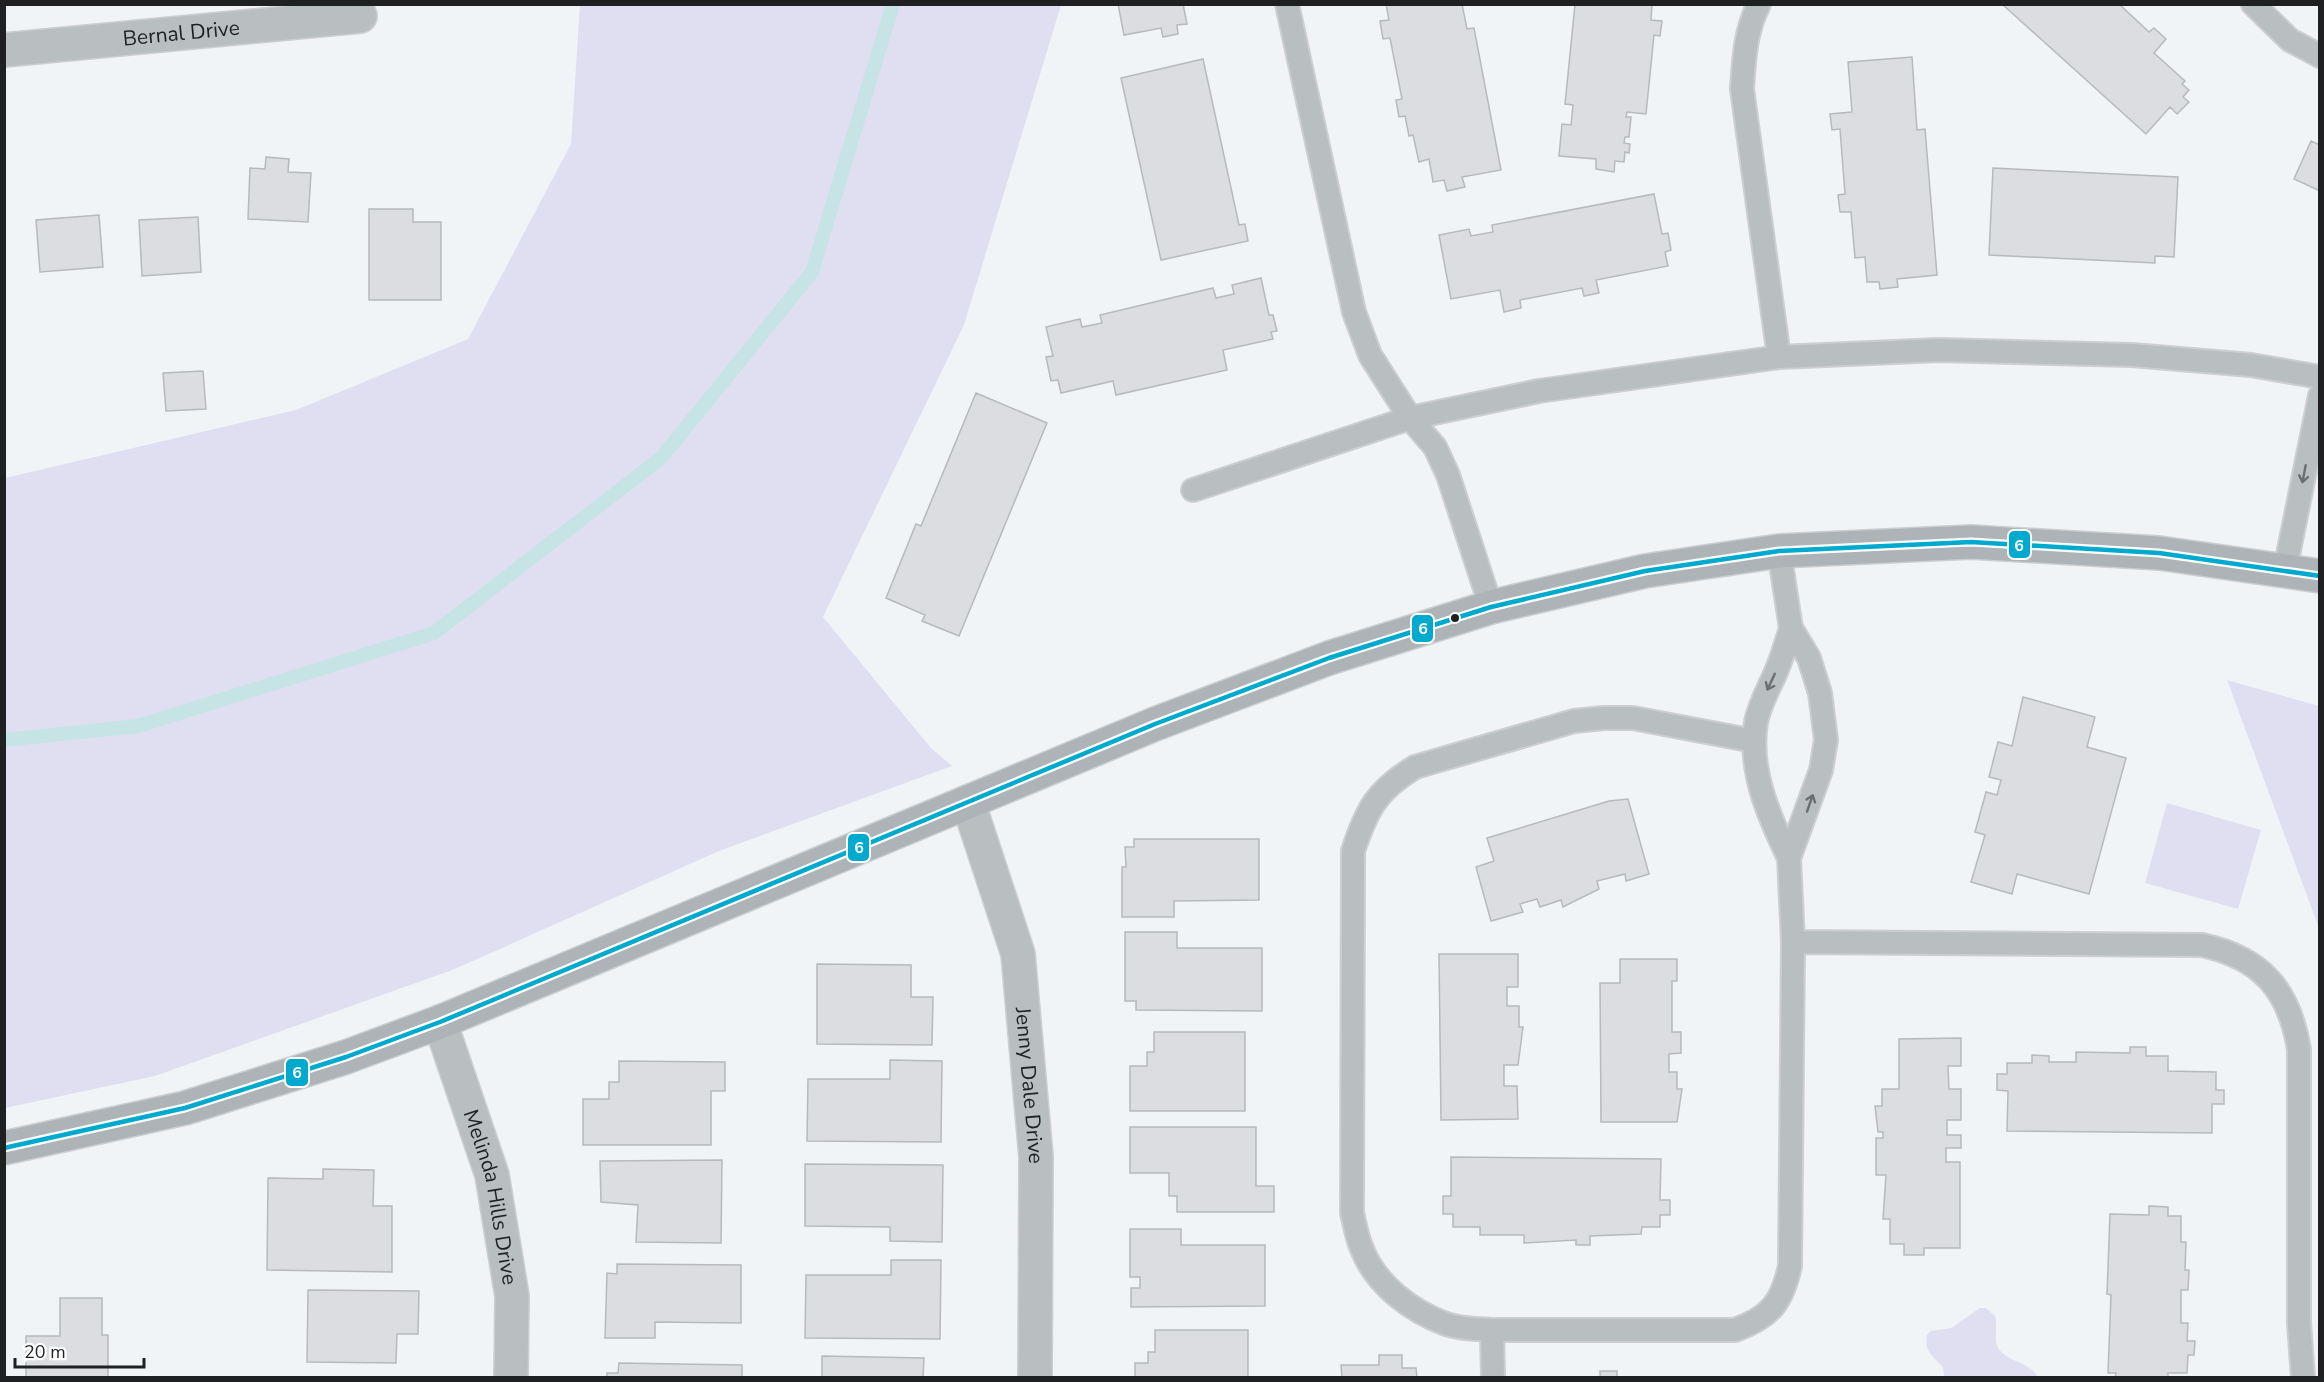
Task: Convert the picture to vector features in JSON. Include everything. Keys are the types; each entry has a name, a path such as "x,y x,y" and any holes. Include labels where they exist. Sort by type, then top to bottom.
{"street":[{"name":"Bernal Drive","path":"4,50 360,16"},
{"path":"4,1148 185,1108 346,1057 440,1022 1155,724 1329,658 1491,607 1645,571 1779,551 1971,542 2159,553 2319,576"},
{"name":"Jenny Dale Drive","path":"968,802 1018,954 1036,1157 1035,1377"},
{"name":"Melinda Hills Drive","path":"440,1022 492,1175 512,1296 511,1377"}],"lane":[{"path":"1287,4 1353,312 1370,355 1410,418 1435,447 1448,475 1491,607"},
{"path":"1759,4 1751,21 1744,50 1742,89 1779,357"},
{"path":"2253,4 2290,40 2319,56"},
{"path":"1194,490 1410,418 1539,391 1779,357 1939,350 2132,355 2252,365 2319,377"},
{"path":"2285,570 2319,396"},
{"path":"1754,741 1632,718 1574,721 1415,767 1394,780 1376,798 1363,822 1353,851 1352,1213 1361,1248 1374,1273 1392,1293 1420,1311 1448,1325 1492,1330 1735,1330 1753,1323 1778,1302 1785,1287 1790,1266 1792,942 1789,858 1821,770 1826,740 1820,693 1809,658 1791,628 1779,551"},
{"path":"1789,858 1774,829 1765,801 1756,762 1754,741 1756,721 1779,666 1791,628"},
{"path":"1792,942 2202,945 2226,950 2263,972 2279,989 2296,1029 2299,1050 2299,1323 2303,1377"},
{"path":"1492,1330 1493,1377"}],"shaded area":[{"path":"580,4 1061,5 964,325 823,617 931,748 952,766 719,851 455,969 155,1076 5,1108 5,478 296,410 468,339 571,144"},
{"path":"2227,680 2319,706 2319,928"},
{"path":"2167,803 2261,830 2238,909 2145,883"},
{"path":"1980,1308 1986,1308 1995,1316 1996,1342 2000,1351 2034,1371 2038,1377 1944,1377 1943,1367 1928,1350 1927,1335 1931,1331 1951,1328"}],"building":[{"path":"1118,4 1183,4 1187,24 1177,25 1178,34 1163,37 1161,28 1124,35"},
{"path":"1386,4 1462,4 1467,29 1474,28 1501,170 1462,177 1465,187 1447,191 1444,180 1433,182 1429,159 1419,162 1413,135 1409,136 1405,116 1399,117 1396,100 1402,99 1390,38 1383,39 1380,21 1389,20"},
{"path":"1575,4 1652,4 1651,20 1662,21 1660,36 1654,35 1646,114 1627,112 1626,117 1631,117 1629,137 1625,137 1624,143 1630,144 1629,153 1625,152 1624,162 1615,161 1614,172 1596,169 1596,159 1559,156 1562,124 1571,125 1573,105 1565,104"},
{"path":"2002,4 2119,4 2149,32 2154,28 2166,39 2154,53 2185,81 2182,84 2189,90 2183,97 2189,102 2177,114 2170,107 2146,134"},
{"path":"1912,57 1917,130 1925,129 1937,275 1897,279 1898,287 1880,289 1879,282 1867,282 1865,257 1855,258 1851,212 1840,212 1838,195 1845,194 1840,129 1832,130 1830,114 1852,112 1848,62"},
{"path":"1203,59 1239,225 1245,224 1248,241 1161,260 1121,78"},
{"path":"2311,141 2320,145 2320,191 2294,179"},
{"path":"266,157 289,159 288,172 311,173 308,222 248,219 250,168 265,169"},
{"path":"1993,168 2178,177 2174,257 2155,256 2155,263 1989,255"},
{"path":"1654,194 1662,234 1668,233 1671,250 1665,252 1668,266 1596,280 1599,293 1584,296 1582,288 1520,300 1521,308 1504,312 1500,290 1451,299 1439,235 1469,229 1471,236 1493,232 1492,225"},
{"path":"369,209 413,209 413,222 441,222 441,300 369,300"},
{"path":"99,215 103,267 40,272 36,220"},
{"path":"198,217 201,272 142,276 139,220"},
{"path":"1261,278 1269,315 1273,315 1277,331 1271,332 1273,339 1223,350 1227,370 1116,395 1113,381 1061,393 1058,380 1051,381 1046,357 1053,356 1046,327 1080,319 1082,327 1102,323 1100,315 1213,288 1216,298 1234,294 1232,285"},
{"path":"203,371 206,409 166,411 163,373"},
{"path":"976,393 1047,423 959,636 922,621 925,615 886,598 916,524 921,526"},
{"path":"2023,697 2095,717 2087,747 2126,758 2089,894 2017,874 2012,894 1971,882 1985,835 1975,832 1986,792 1997,795 2001,780 1989,777 1998,742 2012,746"},
{"path":"1628,799 1649,874 1626,881 1625,874 1597,881 1599,889 1563,907 1561,900 1540,907 1537,899 1520,904 1523,912 1491,921 1476,867 1494,861 1487,838 1609,801"},
{"path":"1134,839 1259,839 1259,900 1174,901 1174,917 1122,917 1122,867 1126,867 1125,847 1134,847"},
{"path":"1125,932 1177,932 1177,948 1262,948 1262,1011 1136,1010 1136,1001 1125,1001"},
{"path":"1439,954 1518,954 1518,987 1507,987 1507,1006 1519,1006 1519,1027 1523,1027 1518,1065 1504,1065 1504,1086 1517,1086 1518,1119 1441,1120"},
{"path":"1620,959 1677,959 1677,981 1672,981 1672,1032 1681,1032 1681,1053 1669,1054 1669,1072 1677,1072 1677,1089 1682,1089 1677,1122 1601,1122 1600,983 1620,983"},
{"path":"817,964 911,965 911,997 933,997 932,1045 817,1044"},
{"path":"1154,1032 1245,1032 1245,1111 1130,1111 1130,1066 1147,1066 1147,1052 1154,1052"},
{"path":"1961,1038 1961,1066 1948,1066 1949,1089 1961,1089 1961,1120 1947,1120 1947,1135 1961,1135 1961,1148 1946,1148 1946,1162 1960,1162 1960,1248 1924,1248 1924,1255 1904,1255 1904,1244 1890,1244 1890,1219 1883,1219 1886,1175 1876,1175 1876,1138 1883,1138 1883,1132 1878,1132 1875,1106 1882,1106 1882,1089 1899,1089 1899,1039"},
{"path":"2130,1047 2146,1047 2146,1056 2168,1056 2168,1071 2216,1072 2216,1090 2224,1090 2224,1104 2212,1104 2212,1133 2007,1131 2008,1091 1997,1090 1997,1074 2007,1074 2007,1063 2032,1063 2032,1055 2049,1056 2049,1062 2076,1062 2076,1052 2130,1053"},
{"path":"890,1060 942,1061 941,1142 807,1141 808,1079 890,1079"},
{"path":"619,1061 725,1062 725,1091 711,1091 711,1145 583,1145 583,1099 609,1099 609,1082 619,1082"},
{"path":"1130,1127 1256,1127 1256,1186 1274,1186 1274,1212 1177,1212 1177,1196 1169,1196 1169,1173 1130,1173"},
{"path":"1451,1157 1661,1159 1660,1200 1670,1200 1670,1215 1660,1215 1660,1227 1642,1227 1641,1234 1590,1236 1590,1245 1576,1245 1576,1240 1524,1243 1524,1235 1480,1235 1480,1227 1453,1227 1453,1214 1443,1214 1443,1196 1451,1196"},
{"path":"722,1160 721,1243 636,1242 638,1205 601,1202 600,1161"},
{"path":"805,1164 943,1165 942,1242 890,1241 890,1227 805,1226"},
{"path":"323,1169 374,1170 373,1206 392,1206 392,1272 267,1270 268,1178 323,1179"},
{"path":"2149,1206 2168,1207 2168,1216 2181,1216 2181,1242 2186,1242 2185,1270 2189,1270 2188,1290 2181,1290 2181,1323 2188,1323 2187,1341 2195,1341 2194,1355 2188,1355 2187,1373 2168,1373 2168,1378 2115,1378 2116,1373 2108,1373 2111,1295 2107,1294 2110,1214 2149,1215"},
{"path":"1130,1229 1181,1229 1181,1245 1265,1245 1265,1306 1131,1307 1131,1288 1140,1288 1140,1277 1130,1277"},
{"path":"891,1260 941,1260 940,1339 805,1338 806,1275 891,1275"},
{"path":"617,1264 741,1265 741,1323 655,1322 655,1338 605,1338 607,1273 617,1274"},
{"path":"308,1290 419,1291 418,1334 397,1334 396,1363 307,1362"},
{"path":"60,1298 102,1298 102,1335 108,1335 108,1378 26,1378 26,1336 60,1336"},
{"path":"1155,1330 1248,1330 1248,1378 1135,1378 1135,1363 1148,1363 1148,1352 1155,1352"},
{"path":"1379,1355 1402,1355 1402,1368 1416,1368 1417,1378 1342,1378 1341,1365 1379,1365"},
{"path":"822,1356 924,1358 923,1378 822,1378"},
{"path":"619,1363 742,1365 742,1378 607,1378 607,1373 618,1373"},
{"path":"1600,1371 1617,1371 1617,1378 1600,1378"}],"waterway":[{"path":"4,740 138,726 434,633 661,458 812,272 893,4"}],"transit line":[{"name":"6","path":"4,1148 185,1108 346,1057 440,1022 1155,724 1329,658 1491,607 1645,571 1779,551 1971,542 2159,553 2320,576"}]}
